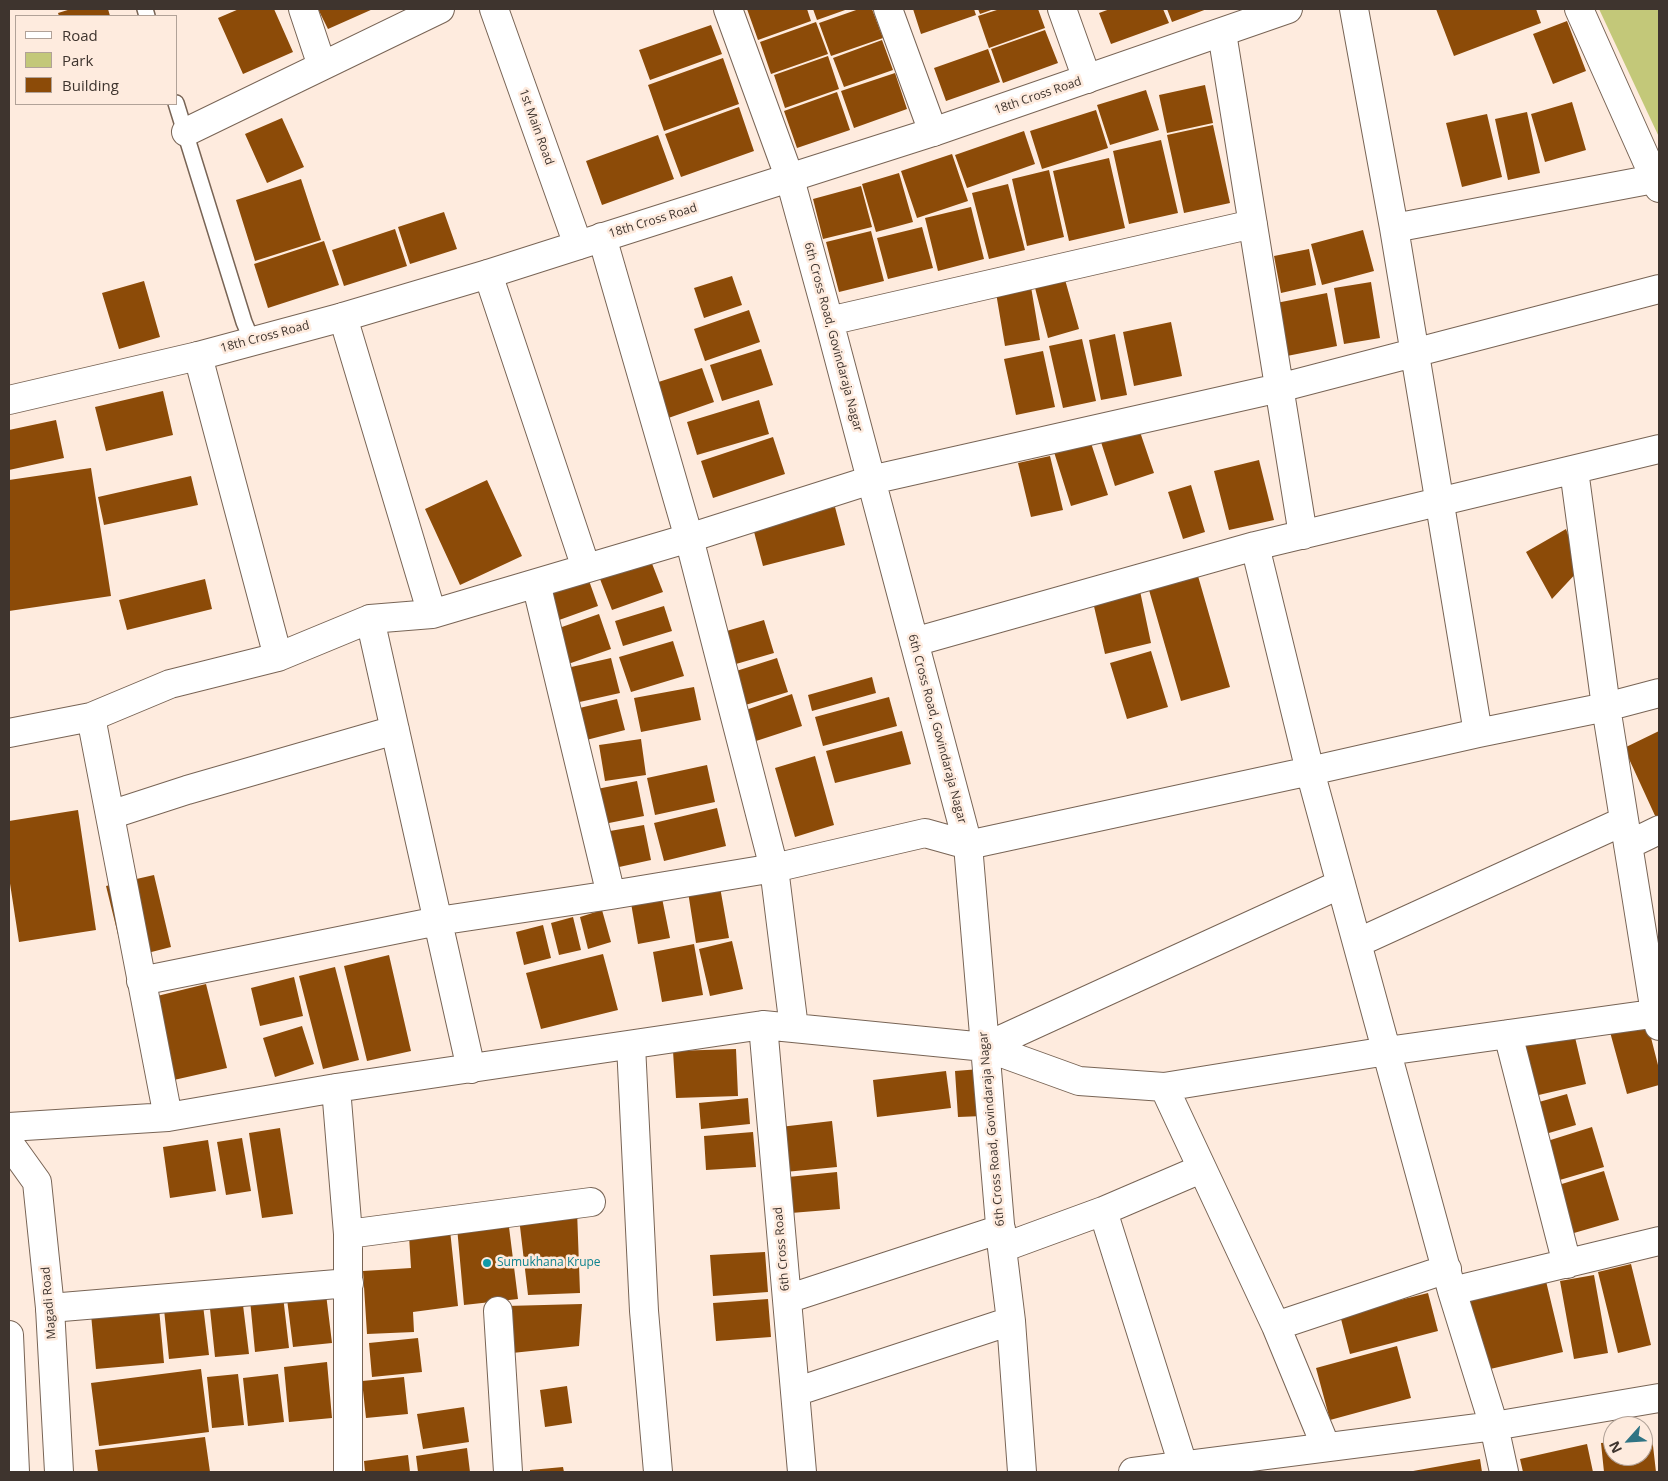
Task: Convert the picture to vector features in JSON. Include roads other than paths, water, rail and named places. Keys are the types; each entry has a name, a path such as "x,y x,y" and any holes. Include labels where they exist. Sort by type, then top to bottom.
{"street":[{"path":"302,9 322,66"},
{"path":"186,132 440,9"},
{"name":"1st Main Road","path":"494,9 590,241 689,538 774,868 794,1028"},
{"name":"6th Cross Road, Govindaraja Nagar","path":"728,9 790,179 968,845 1011,1321 1022,1472"},
{"path":"888,9 933,132"},
{"path":"1062,9 1087,79"},
{"name":"18th Cross Road","path":"9,400 198,356 343,317 488,274 933,132 1222,33 1259,14 1288,9"},
{"path":"1354,9 1394,228 1478,733"},
{"path":"1394,228 1657,184 1579,9"},
{"path":"1222,33 1303,535"},
{"path":"829,322 1253,224"},
{"path":"488,274 586,568"},
{"path":"9,733 91,717 170,684 278,657 370,619 432,614 689,538 871,480 1279,388 1659,289"},
{"path":"343,317 432,614"},
{"path":"198,356 278,657"},
{"path":"914,642 1255,546 1659,449"},
{"path":"9,1127 168,1117 336,1088 763,1025 985,1047 1079,1081 1164,1087 1387,1051 1508,1034 1658,1017 1606,707 1574,470"},
{"path":"1255,546 1310,771 1449,1280 1494,1426 1504,1472"},
{"path":"536,583 611,895"},
{"path":"370,619 471,1068"},
{"path":"141,980 438,920 611,895 774,868 925,833 968,845 1478,733 1606,707 1659,693"},
{"path":"91,717 168,1117"},
{"path":"110,815 187,790 395,730"},
{"path":"1357,943 1626,833 1659,830"},
{"path":"985,1047 1341,884"},
{"name":"6th Cross Road","path":"763,1025 802,1472"},
{"path":"1508,1034 1567,1264"},
{"path":"631,1044 644,1311 658,1472"},
{"path":"1164,1087 1276,1326 1326,1447"},
{"path":"336,1088 348,1234 348,1472"},
{"name":"Magadi Road","path":"9,1143 37,1182 50,1308 59,1472"},
{"path":"787,1298 1103,1211 1202,1169"},
{"path":"348,1234 591,1202"},
{"path":"1103,1211 1183,1465"},
{"path":"1276,1326 1449,1280 1567,1264 1659,1241"},
{"path":"50,1308 349,1283"},
{"path":"498,1310 508,1472"},
{"path":"795,1392 1011,1321"},
{"path":"9,1335 15,1472"},
{"path":"1132,1472 1494,1426 1659,1398"}],"lane":[{"path":"177,105 241,312 252,341"}],"place":[{"name":"Sumukhana Krupe","path":"487,1263"}]}
